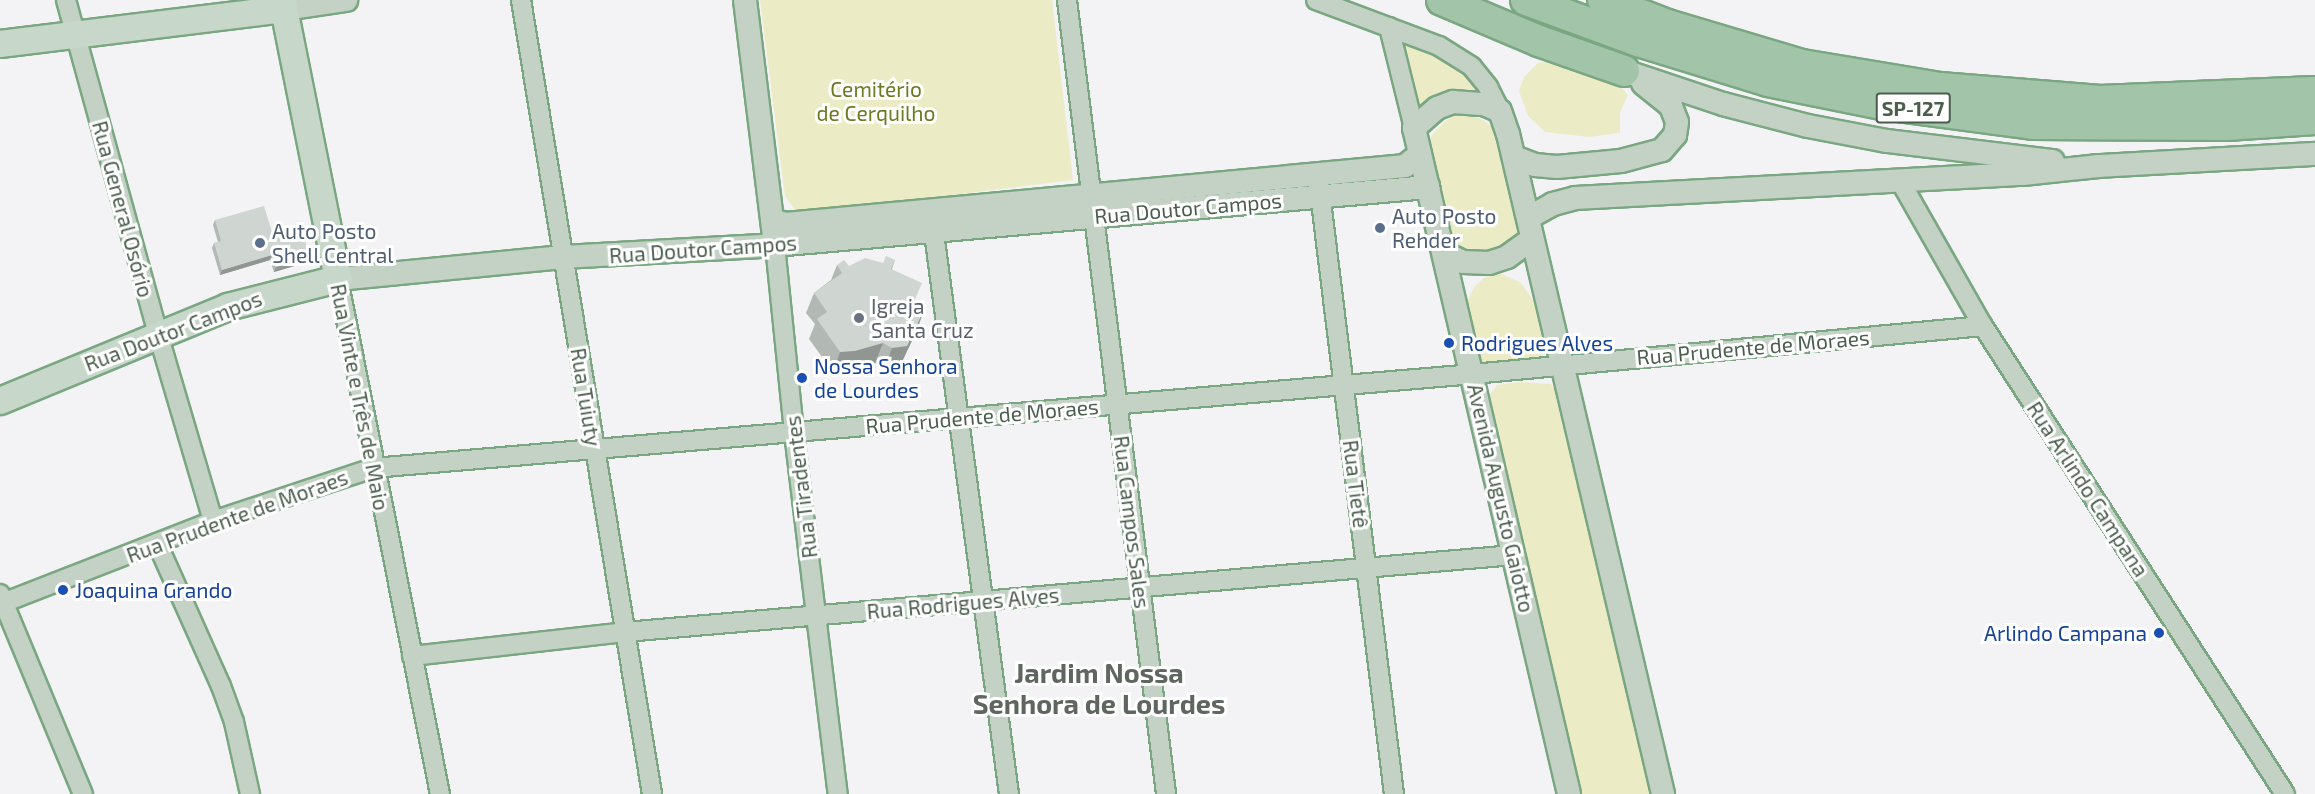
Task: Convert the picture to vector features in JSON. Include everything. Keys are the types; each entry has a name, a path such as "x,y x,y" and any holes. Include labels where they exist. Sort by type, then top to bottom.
{"highway":[{"path":"1443,0 1539,41 1624,71"},
{"name":"SP-127","path":"1526,0 1638,41 1768,81 1881,104 2033,124 2227,125 2315,119"},
{"name":"SP-127","path":"1603,0 1667,25 1802,65 1940,88 2100,101 2315,92"}],"main road":[{"path":"0,44 283,4"},
{"name":"Rua Vinte e Três de Maio","path":"283,4 338,279"},
{"name":"Rua Doutor Campos","path":"0,401 228,307 338,279"}],"street":[{"name":"Rua General Osório","path":"66,0 158,334 213,520"},
{"path":"283,4 346,0"},
{"name":"Rua Tuiuty","path":"521,0 652,794"},
{"name":"Rua Tiradentes","path":"745,0 775,245 794,434 838,794"},
{"name":"Rua Campos Sales","path":"1067,0 1166,794"},
{"path":"1316,0 1440,46 1472,67 1488,87 1500,111 1514,157 1663,794"},
{"name":"Avenida Augusto Gaiotto","path":"1389,27 1473,374 1569,794"},
{"path":"1514,157 1535,165 1557,168 1621,161 1662,150 1675,135 1677,122 1671,106 1653,89 1624,71"},
{"path":"1624,71 1723,104 1808,126 1887,141 2099,166"},
{"path":"1414,128 1437,108 1454,102 1484,104 1500,111"},
{"name":"Rua Doutor Campos","path":"1093,206 1317,174 1405,166 1420,154"},
{"path":"1444,254 1463,262 1489,263 1507,257 1553,204 1575,198 2023,174 2099,166 2315,154"},
{"name":"Rua Tietê","path":"1317,174 1394,794"},
{"name":"Rua Arlindo Campana","path":"1899,180 1983,326 2285,794"},
{"name":"Rua Doutor Campos","path":"772,220 786,224 933,220 1093,206 1320,196 1428,187"},
{"path":"933,220 1008,794"},
{"name":"Rua Doutor Campos","path":"338,279 563,257 775,245 933,220"},
{"name":"Rua Vinte e Três de Maio","path":"338,279 373,468 440,794"},
{"name":"Rua Prudente de Moraes","path":"2,598 157,543 213,520 373,468 794,434 959,417 1473,374 1983,326"},
{"path":"157,543 221,686 234,722 250,794"},
{"name":"Rua Rodrigues Alves","path":"412,656 625,632 983,602 1366,566 1514,555"},
{"path":"2,598 83,794"}],"green space":[{"name":"Cemitério de Cerquilho","path":"760,0 1052,0 1073,180 798,214 785,196"},
{"path":"1402,42 1423,46 1463,72 1481,94 1418,114"},
{"path":"1551,61 1619,85 1628,95 1620,112 1620,133 1589,137 1545,132 1528,116 1519,91 1524,77 1538,63"},
{"path":"1467,114 1481,119 1494,128 1501,140 1522,226 1513,245 1499,254 1460,250 1447,227 1428,150 1432,135 1445,121 1456,115"},
{"path":"1502,274 1521,283 1534,301 1544,347 1541,360 1481,365 1476,361 1466,303 1475,286 1484,278"},
{"path":"1521,382 1551,384 1554,388 1650,794 1579,794 1488,398 1497,385"}],"building":[{"name":"Auto Posto Shell Central","path":"264,206 273,235 301,227 310,257 276,267 272,255 222,270 214,243 221,241 215,220"},
{"name":"Igreja Santa Cruz","path":"886,256 895,260 891,269 922,283 913,304 924,310 907,346 892,348 883,343 855,351 840,352 817,319 827,312 814,293 842,273 837,265 844,260 849,266 865,258 883,263"}],"place":[{"name":"Auto Posto Rehder","path":"1380,228"},
{"name":"Auto Posto Shell Central","path":"260,243"},
{"name":"Igreja Santa Cruz","path":"859,318"},
{"name":"Rodrigues Alves","path":"1449,343"},
{"name":"Nossa Senhora de Lourdes","path":"802,378"},
{"name":"Joaquina Grando","path":"63,590"},
{"name":"Arlindo Campana","path":"2159,633"}],"district":[{"name":"Jardim Nossa Senhora de Lourdes","path":"1099,688"}]}
